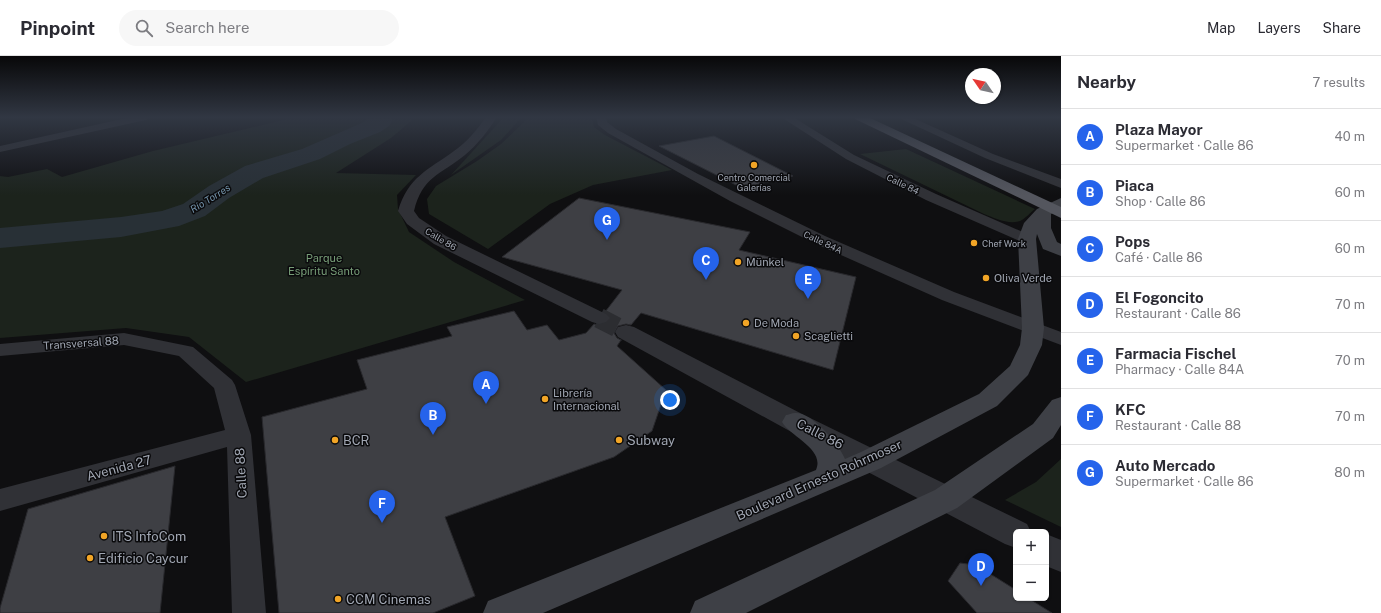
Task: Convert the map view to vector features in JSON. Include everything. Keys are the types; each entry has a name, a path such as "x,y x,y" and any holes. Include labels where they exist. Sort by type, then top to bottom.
{"highway":[{"path":"914,143 1054,208"},
{"path":"929,143 1054,208"}],"main road":[{"name":"Boulevard Ernesto Rohrmoser","path":"501,613 871,460 988,400 1020,370 1031,346 1034,328 1027,239 1032,223 1054,208"},
{"path":"1054,208 1043,228 1049,245 1061,251"},
{"path":"708,613 946,499 1043,431 1061,406"},
{"path":"795,422 820,442 830,454 832,466 827,479"}],"street":[{"path":"4,149 31,143"},
{"name":"Calle 86","path":"471,143 417,183 408,200 406,211 413,220 440,240 600,318"},
{"name":"Calle 84A","path":"634,143 780,222 846,253 942,294 1061,339"},
{"name":"Calle 84","path":"827,143 862,163 931,197 1027,239"},
{"path":"960,143 1061,184"},
{"name":"Calle 86","path":"626,332 795,422 1013,532"},
{"name":"Transversal 88","path":"0,350 124,339 186,351"},
{"name":"Calle 88","path":"186,351 224,385 239,435 249,613"},
{"name":"Avenida 27","path":"0,500 239,435"},
{"path":"1049,551 1061,557"}],"green space":[{"name":"Parque Espíritu Santo","path":"187,143 383,143 336,173 416,175 397,195 398,209 409,232 454,262 525,300 246,382 189,337 126,328 0,338 0,176 8,177 47,169 62,177"},
{"path":"480,143 497,143 451,175"},
{"path":"620,143 672,170 593,185 550,204 488,249 429,214 427,199 436,186 477,161 501,144"},
{"path":"906,149 1035,209 1020,221 1006,222 984,214 860,154"},
{"path":"1061,459 1061,527 1005,500 1036,482"}],"building":[{"name":"Centro Comercial Galerías","path":"676,143 728,143 793,176 742,188 659,146"},
{"path":"579,198 750,232 739,250 856,277 833,370 641,313 631,325 626,324 618,326 614,333 617,338 621,340 617,346 666,390 652,431 614,457 445,517 475,596 433,613 279,613 262,417 367,389 357,360 452,336 447,327 514,311 527,330 547,325 559,340 586,333 594,324 599,325 607,323 612,318 605,312 622,290 502,257"},
{"name":"Edificio Caycur","path":"175,466 160,613 0,613 0,608 28,509"},
{"path":"960,563 976,565 1013,588 1013,601 1033,601 1052,613 977,613 948,581"}],"waterway":[{"name":"Río Torres","path":"0,238 121,227 168,219 194,210 219,192 254,172 311,154 334,143"}],"tunnel":[{"path":"599,318 626,332"}],"place":[{"name":"Centro Comercial Galerías","path":"754,165"},
{"name":"Auto Mercado","path":"607,240"},
{"name":"Chef Work","path":"974,243"},
{"name":"Münkel","path":"738,262"},
{"name":"Oliva Verde","path":"986,278"},
{"name":"Pops","path":"706,280"},
{"name":"Farmacia Fischel","path":"808,299"},
{"name":"De Moda","path":"746,323"},
{"name":"Scaglietti","path":"796,336"},
{"name":"Librería Internacional","path":"545,399"},
{"name":"Plaza Mayor","path":"486,404"},
{"name":"Piaca","path":"433,435"},
{"name":"BCR","path":"335,440"},
{"name":"Subway","path":"619,440"},
{"name":"KFC","path":"382,523"},
{"name":"ITS InfoCom","path":"104,536"},
{"name":"Edificio Caycur","path":"90,558"},
{"name":"El Fogoncito","path":"981,586"},
{"name":"CCM Cinemas","path":"338,599"}]}
